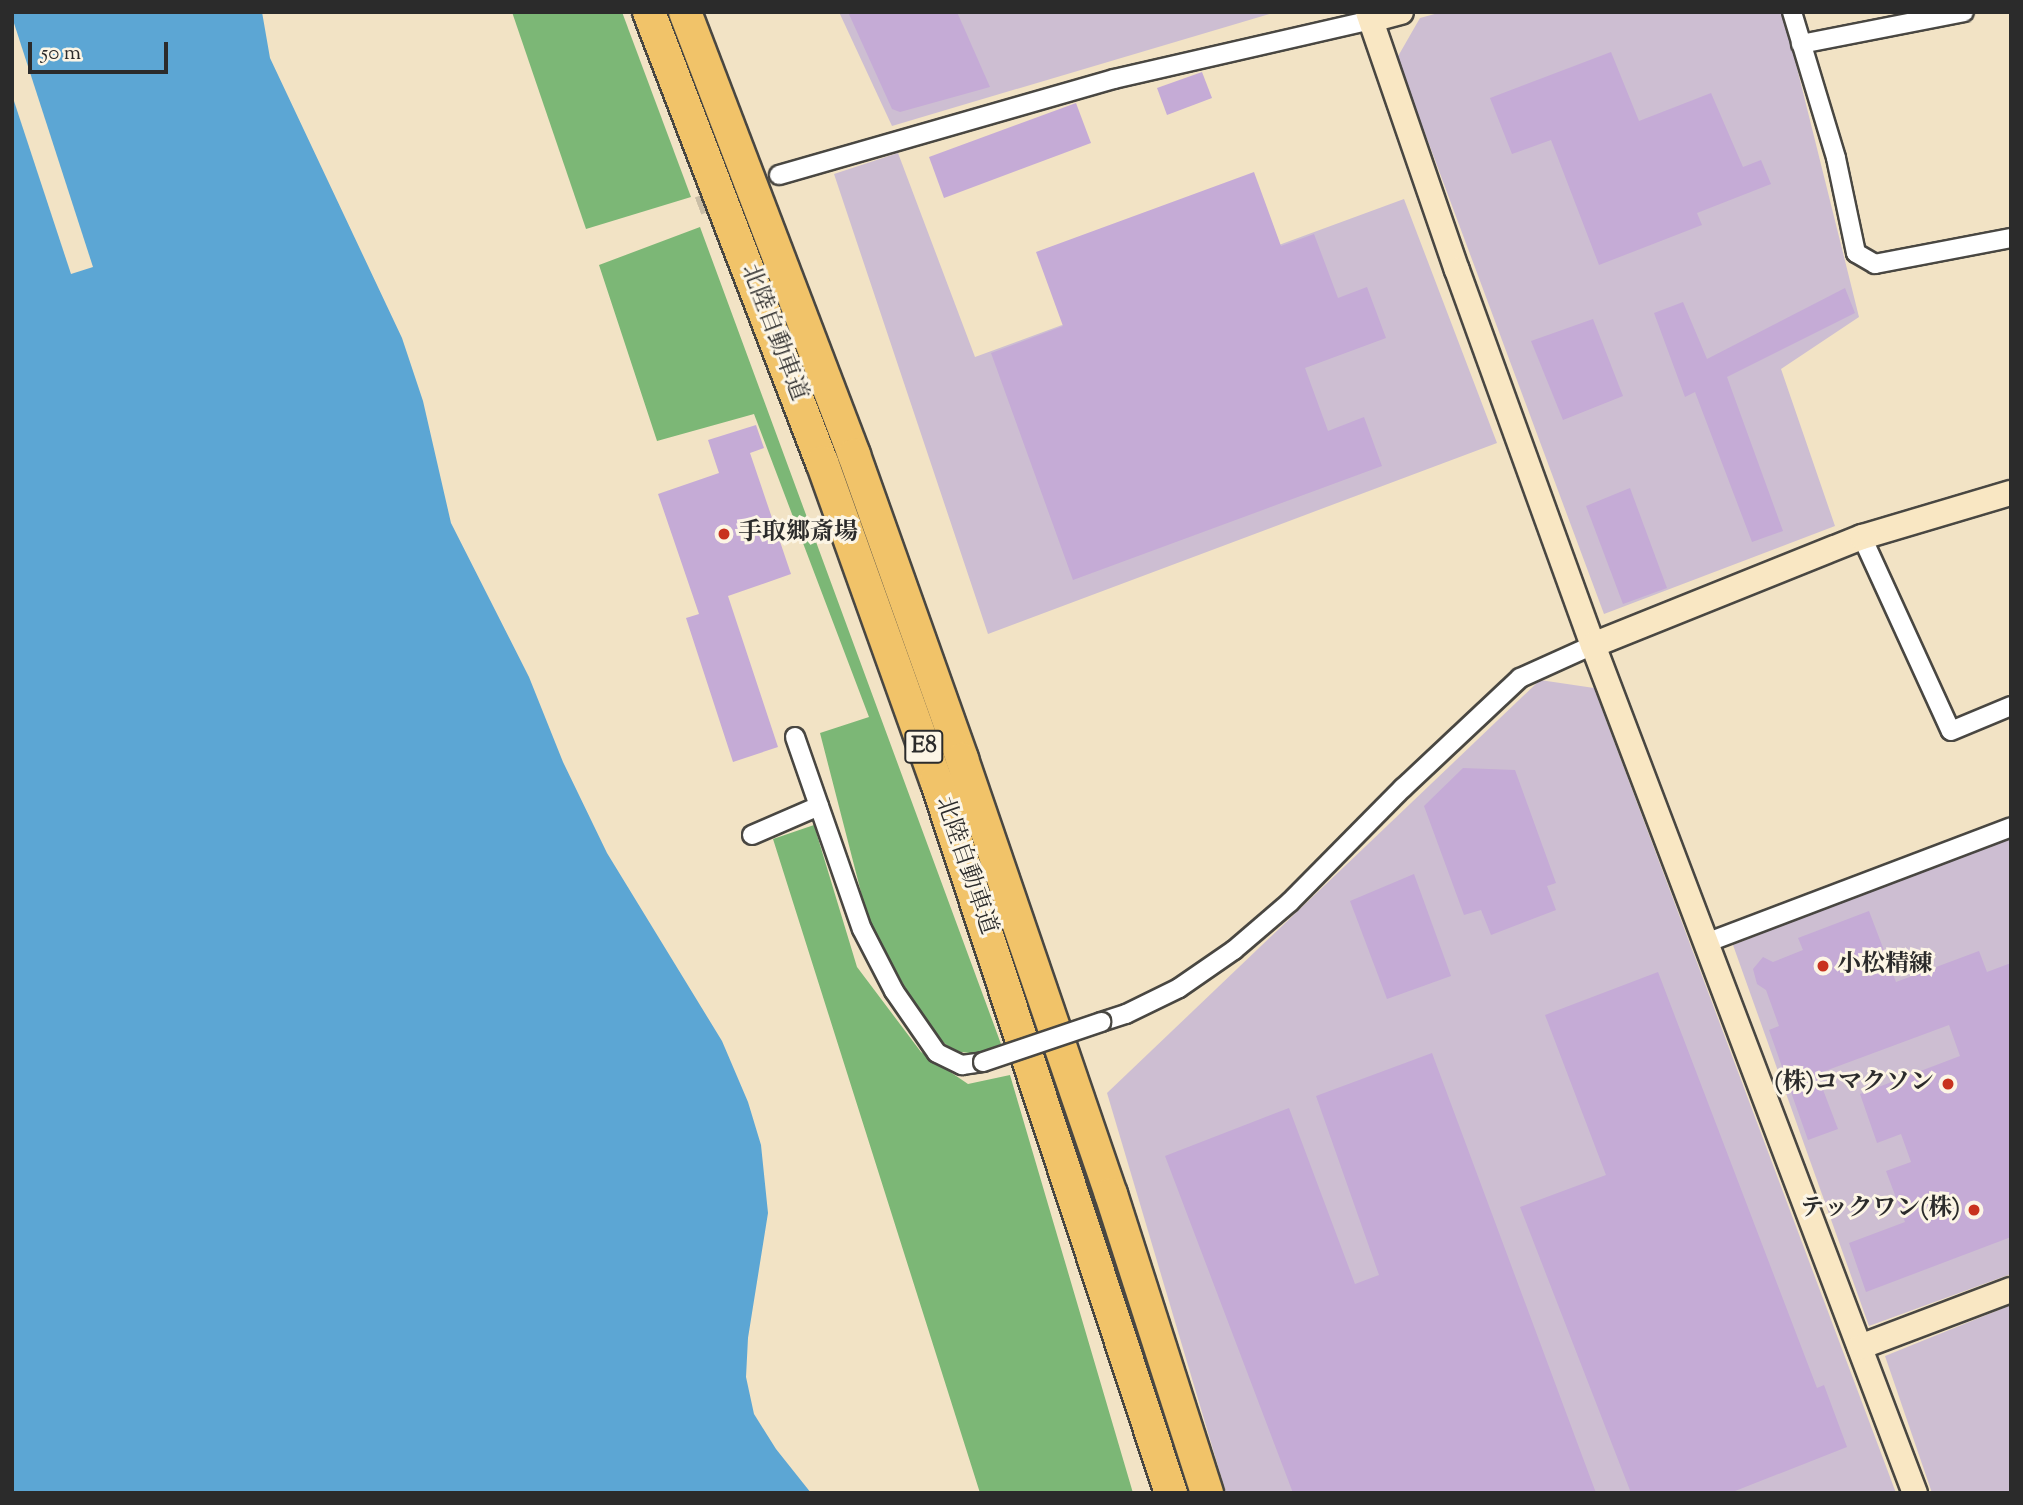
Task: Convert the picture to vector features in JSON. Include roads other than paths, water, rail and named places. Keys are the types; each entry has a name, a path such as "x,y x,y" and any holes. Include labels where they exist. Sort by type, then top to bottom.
{"highway":[{"name":"北陸自動車道","path":"649,12 822,462 936,780 1171,1493"},
{"name":"北陸自動車道","path":"685,12 854,455 958,747 1106,1181 1207,1493"}],"street":[{"path":"779,175 1114,79 1369,16 1401,12"},
{"path":"1792,12 1836,158 1856,253 1875,264 2011,238"},
{"path":"1801,44 1965,12"},
{"path":"1369,16 1457,270 1593,645 1915,1493"},
{"path":"795,737 862,929 919,1031 937,1053 962,1065 983,1062 1101,1022 1179,988 1234,950 1290,902 1403,788 1520,678 1593,645 1862,537 2011,493"},
{"path":"1862,537 1951,731 2011,706"},
{"path":"752,835 819,806"},
{"path":"1706,943 2011,827"},
{"path":"1860,1348 2011,1290"}],"water":[{"path":"12,12 262,12 270,58 402,338 423,401 451,523 529,677 563,762 607,853 722,1041 748,1102 761,1145 768,1213 748,1338 746,1377 754,1414 776,1449 811,1493 12,1493"}],"tunnel":[{"path":"698,206 779,175"}],"place":[{"name":"手取郷斎場","path":"724,534"},
{"name":"小松精練","path":"1823,966"},
{"name":"(株)コマクソン","path":"1948,1084"},
{"name":"テックワン(株)","path":"1974,1210"}]}
